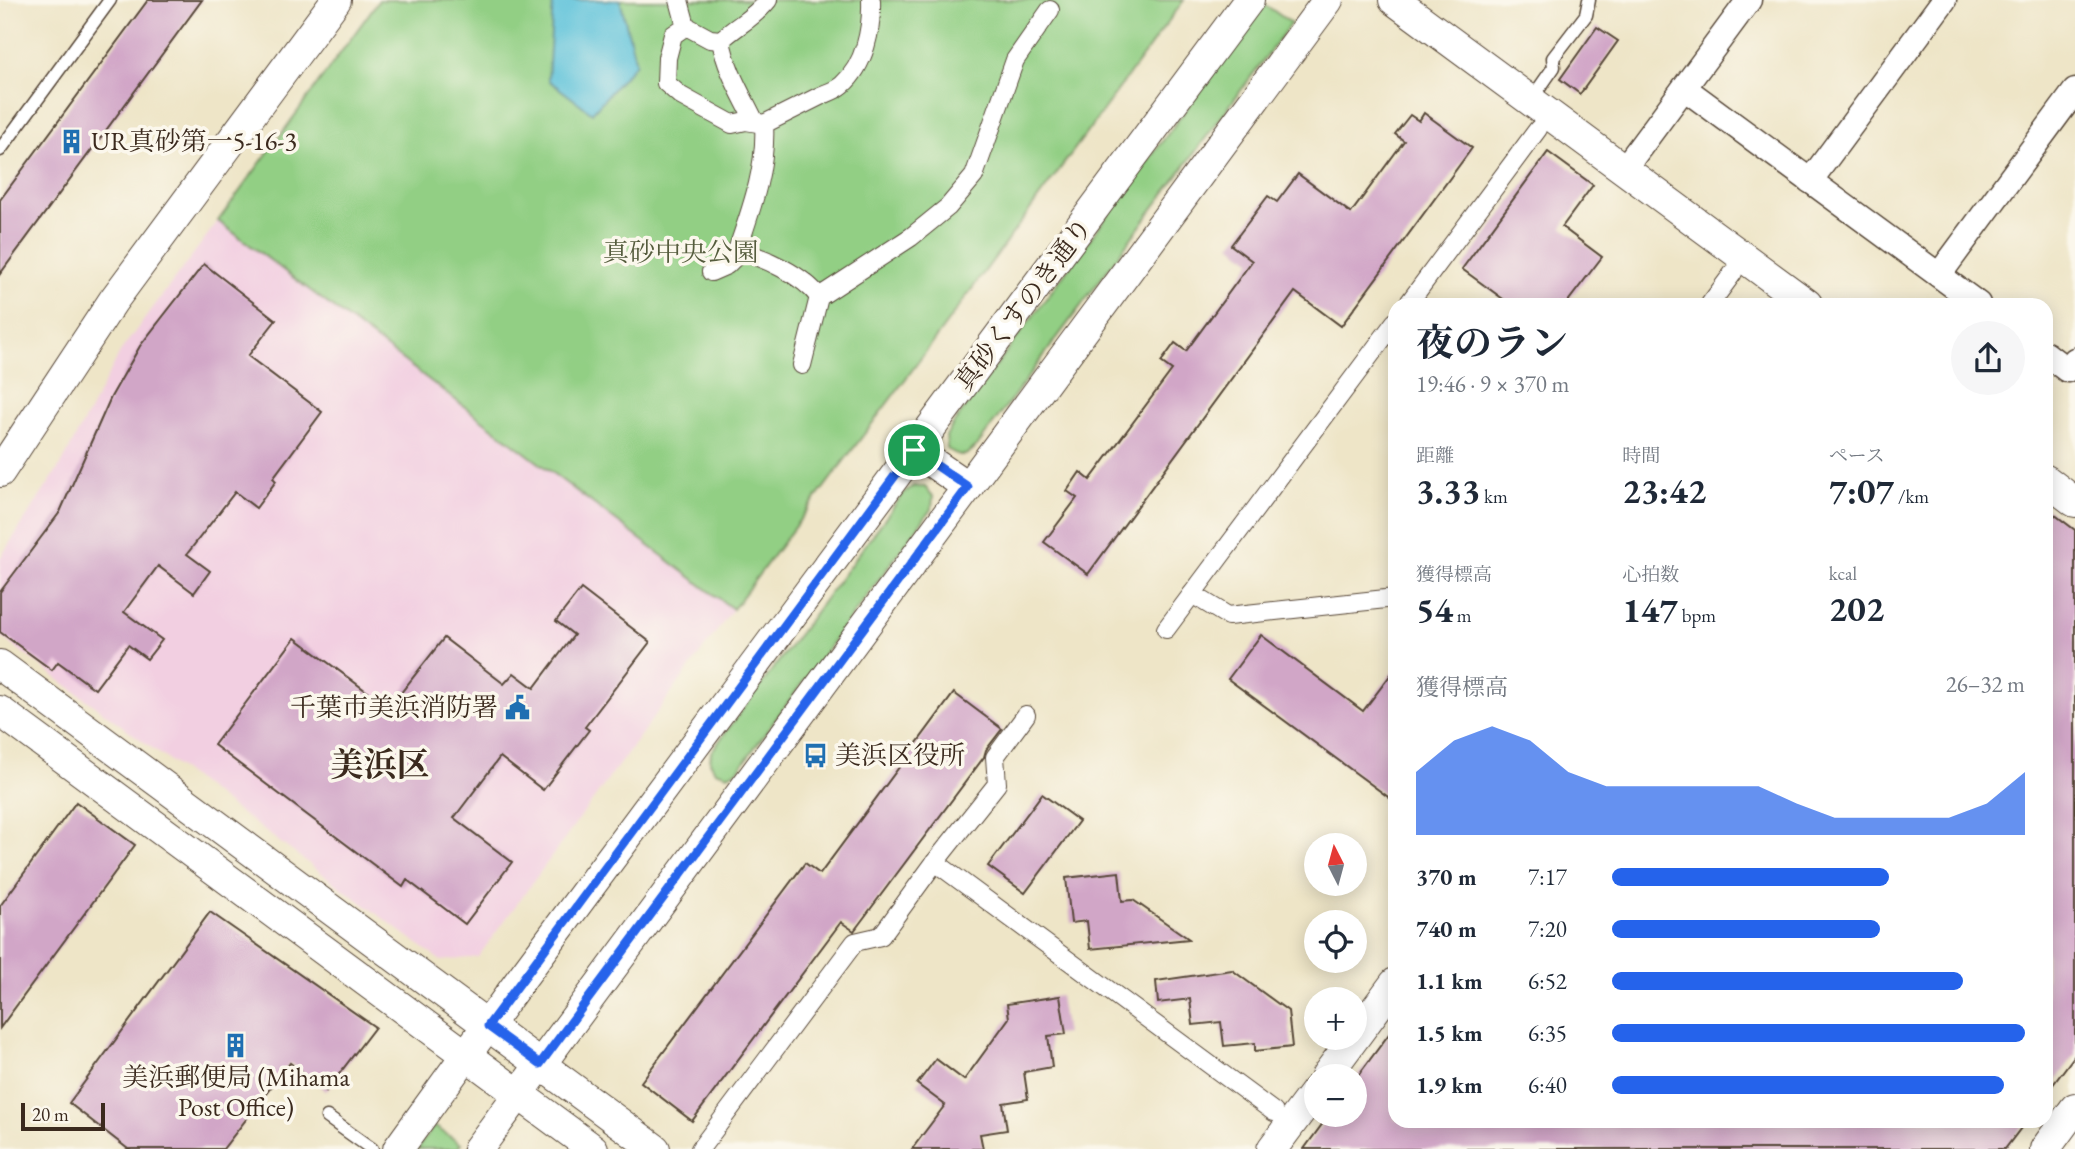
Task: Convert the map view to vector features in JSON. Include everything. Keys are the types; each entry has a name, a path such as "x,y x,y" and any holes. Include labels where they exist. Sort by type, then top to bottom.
{"street":[{"path":"4,458 113,301 336,0"},
{"path":"679,0 686,26 710,40 720,40 747,22 768,0"},
{"path":"686,26 673,34 667,58 666,83 681,96 732,124 760,123 835,89 854,72 866,44 871,0"},
{"name":"真砂くすのき通り","path":"398,1149 1249,0"},
{"path":"478,1149 1328,0"},
{"path":"1394,0 1799,298"},
{"path":"1624,169 1749,0"},
{"path":"1810,181 1944,0"},
{"path":"802,365 819,297 911,237 948,207 974,176 1015,60 1050,10"},
{"path":"710,272 727,265 735,257 758,186 763,149 760,123 731,75 720,40"},
{"path":"1684,88 1970,298"},
{"path":"1939,275 2075,91"},
{"path":"1412,298 1538,129"},
{"path":"737,250 785,269 819,297"},
{"path":"1714,298 1733,273"},
{"path":"1166,629 1388,331"},
{"path":"2053,359 2067,370 2075,360"},
{"path":"914,450 968,487"},
{"path":"2053,486 2075,502"},
{"path":"1192,594 1228,616 1388,599"},
{"path":"0,665 654,1149"},
{"path":"0,711 593,1149"},
{"path":"700,1149 855,942 881,936 934,862 997,784 995,757 1026,715"},
{"path":"934,862 1275,1112"},
{"path":"1335,1064 1388,992"},
{"path":"1272,1149 1304,1106"},
{"path":"2045,1149 2075,1108"}],"lane":[{"path":"0,150 110,0"},
{"path":"1530,101 1554,67 1553,58 1586,15 1588,0"},
{"path":"327,1117 372,1149"}],"shaded area":[{"path":"218,221 733,609 478,957 441,961 0,636 0,558 62,463 122,349"}],"green space":[{"name":"真砂中央公園","path":"379,0 1184,0 733,609 218,221"},
{"path":"1264,4 1291,23 979,443 965,455 947,449 946,436 953,424"},
{"path":"913,486 925,487 933,496 932,508 738,770 728,775 715,771 710,762 711,752 904,493"},
{"path":"434,1126 461,1144 457,1149 417,1149"}],"water":[{"path":"553,0 620,0 636,63 592,113 548,80"}],"building":[{"name":"UR真砂第一5-16-3","path":"148,0 202,0 0,274 0,200"},
{"path":"1597,27 1618,41 1580,94 1560,79"},
{"path":"1424,113 1472,148 1341,326 1295,292 1088,574 1044,542 1077,498 1067,491 1080,472 1090,480 1172,370 1161,362 1175,343 1186,351 1252,261 1231,245 1268,196 1277,202 1298,174 1351,213 1404,141 1395,134 1410,115 1419,121"},
{"path":"1548,152 1593,185 1562,227 1602,257 1571,298 1502,298 1462,269"},
{"path":"204,264 276,320 248,356 322,412 273,478 276,481 256,508 235,492 187,554 210,571 194,593 158,566 124,612 162,640 147,659 128,645 95,689 58,662 52,670 0,632 0,592 60,512 111,397 140,346"},
{"path":"2053,513 2075,530 2075,1055 2053,1085"},
{"path":"581,589 650,642 585,727 589,730 543,790 500,757 454,818 512,862 465,924 407,880 403,887 214,745 295,638 389,708 444,638 504,684 514,673 534,688 574,635 556,621"},
{"path":"1261,635 1363,711 1388,678 1388,797 1228,679"},
{"path":"954,693 1002,729 854,931 841,922 692,1121 641,1082 805,863 820,874"},
{"path":"1042,794 1079,821 1025,893 988,866"},
{"path":"76,802 135,845 0,1028 0,906"},
{"path":"1119,872 1122,901 1133,900 1189,939 1090,949 1087,921 1071,923 1066,878"},
{"name":"美浜郵便局 (Mihama Post Office)","path":"210,912 375,1027 326,1091 290,1063 223,1149 128,1149 69,1103"},
{"path":"1232,970 1288,1011 1292,1047 1255,1051 1255,1043 1224,1046 1221,1022 1193,1025 1190,999 1158,1003 1156,981"},
{"path":"1060,996 1066,1034 1048,1036 1052,1067 1024,1072 1028,1099 1003,1103 1007,1130 980,1134 983,1149 912,1149 945,1105 917,1084 936,1059 964,1080 1009,1018 1007,1004"},
{"path":"1388,1035 1388,1128 2021,1128 2005,1149 1304,1149 1320,1127 1367,1127 1367,1064"}],"place":[{"name":"UR真砂第一5-16-3","path":"71,141"},
{"name":"千葉市美浜消防署","path":"518,707"},
{"name":"美浜区役所","path":"815,755"},
{"name":"美浜郵便局 (Mihama Post Office)","path":"236,1045"}],"district":[{"name":"美浜区","path":"380,764"}],"route":[{"path":"914,450 968,487 540,1064 488,1026 914,450"}]}
